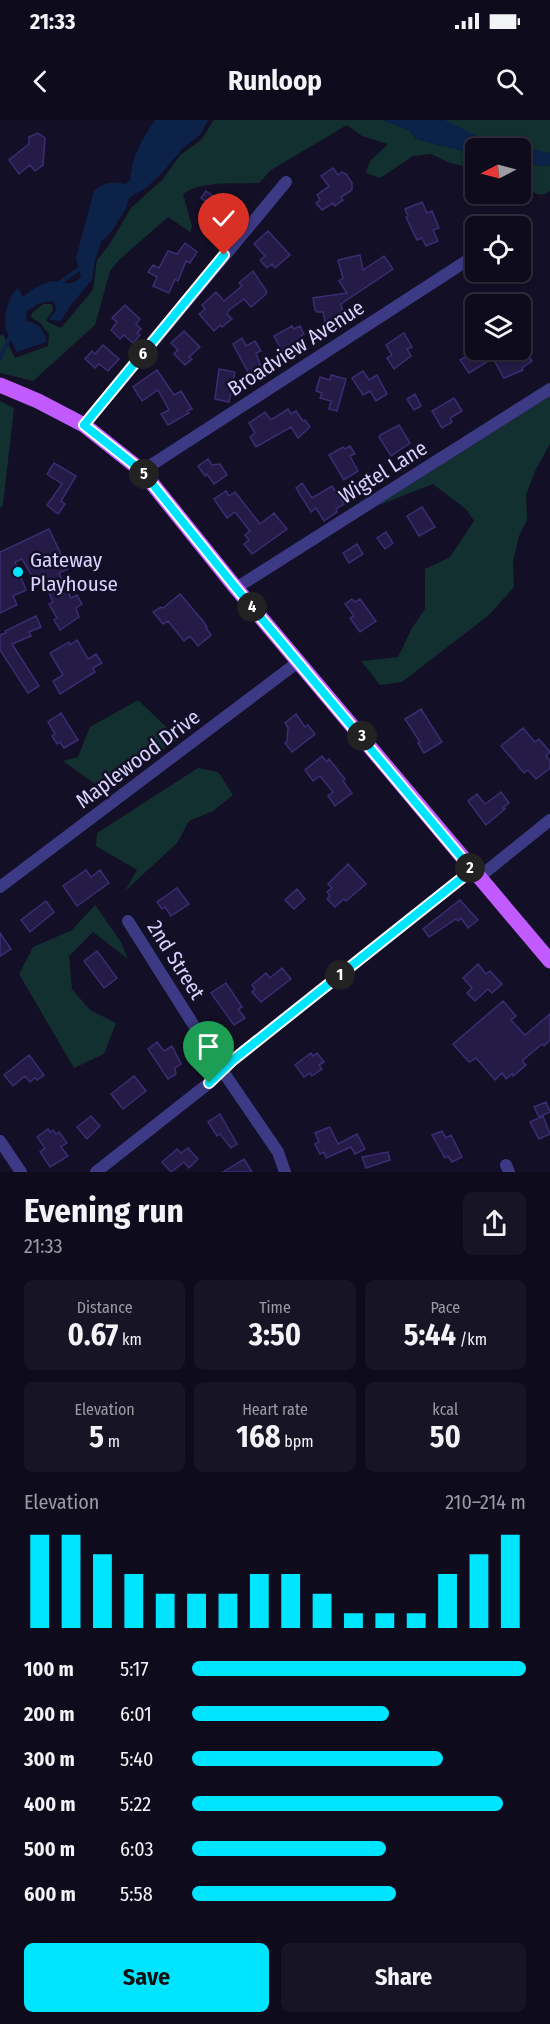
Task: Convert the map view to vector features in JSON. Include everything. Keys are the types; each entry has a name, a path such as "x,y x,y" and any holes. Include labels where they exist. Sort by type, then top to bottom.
{"main road":[{"path":"0,385 38,401 84,425 142,471 236,588 550,962"}],"street":[{"path":"84,425 286,182"},
{"name":"Broadview Avenue","path":"142,471 465,262"},
{"name":"Wigtel Lane","path":"236,588 550,389"},
{"name":"Maplewood Drive","path":"0,887 298,662"},
{"path":"96,1172 209,1083 233,1060 475,874 550,820"},
{"name":"2nd Street","path":"128,921 222,1070 278,1152 285,1172"},
{"path":"0,1141 21,1172"}],"green space":[{"path":"214,120 383,120 409,130 416,139 465,151 465,167 450,163 431,154 413,156 380,178 366,173 370,161 388,144 362,136 347,125 271,170 259,183 209,185 191,190 183,194 192,226 190,232 168,217 119,260 110,271 95,325 33,381 0,373 0,336 3,334 15,358 48,346 49,334 40,323 31,317 32,313 43,304 52,304 53,310 46,321 61,328 93,290 97,260 109,245 131,208 163,179 180,155 201,140"},
{"path":"400,120 550,120 550,158 531,152 531,138 477,138"},
{"path":"531,164 550,165 550,191 542,195 531,191"},
{"path":"550,396 550,444 536,469 526,495 527,520 519,536 513,562 514,587 489,615 402,682 380,685 361,661 398,657 412,628 425,609 425,569 450,557 474,521 467,510 433,484 377,506"},
{"path":"0,401 14,408 3,505 0,509"},
{"path":"138,700 179,739 102,789 63,761 78,757 90,727"},
{"path":"198,768 218,772 233,795 213,811 189,821 177,843 125,891 137,870 96,846 97,833"},
{"path":"95,905 121,942 128,959 93,932 69,956 72,989 90,1010 116,1023 104,1054 74,1068 19,974 33,947 72,930"}],"water":[{"path":"155,120 208,120 201,134 183,148 163,172 146,188 129,198 126,209 111,232 101,242 92,280 70,306 61,321 49,320 56,310 54,301 40,303 27,311 26,321 40,328 47,342 16,352 5,324 11,296 18,288 23,297 46,283 54,281 71,283 81,277 76,258 94,191 108,183 125,184 130,181 132,164 138,149"},
{"path":"383,120 444,120 481,138 465,138 465,151 416,139 409,130"},
{"path":"531,149 550,153 550,165 531,164"}],"building":[{"path":"38,133 45,138 43,165 35,171 30,165 19,174 9,160 29,144 29,137"},
{"path":"333,168 338,175 342,172 346,174 352,183 352,190 341,197 343,200 335,206 333,203 322,210 316,203 320,200 317,195 329,186 321,176"},
{"path":"206,191 239,214 234,221 231,219 220,233 210,226 214,220 210,218 217,209 201,198"},
{"path":"422,202 427,213 432,211 439,228 433,230 438,241 426,246 422,238 417,240 406,217 408,216 405,209"},
{"path":"268,231 290,255 275,268 272,264 267,268 260,260 265,256 254,244"},
{"path":"185,243 197,252 190,263 186,261 178,281 175,279 169,293 153,286 157,277 148,272 153,265 159,268 168,251 177,254"},
{"path":"360,255 363,270 384,256 393,269 341,304 344,317 325,321 323,312 315,310 313,298 347,293 339,281 343,278 338,260"},
{"path":"253,271 267,292 251,307 244,299 229,310 227,314 232,319 214,331 199,314 205,309 202,305 216,292 224,301 242,286 239,283"},
{"path":"125,305 140,319 136,324 141,329 137,333 140,335 133,343 124,335 120,339 111,330 117,322 112,318"},
{"path":"292,326 294,329 300,326 304,334 301,336 308,349 296,356 291,346 282,351 274,336"},
{"path":"184,331 200,347 189,357 192,359 185,365 174,354 178,350 171,343"},
{"path":"404,333 412,347 407,349 411,356 394,369 387,358 392,355 386,345"},
{"path":"242,338 246,346 255,341 261,351 256,353 261,367 249,374 233,344"},
{"path":"103,345 119,359 108,371 99,364 95,368 85,359 92,351 95,354"},
{"path":"465,357 465,360 490,360 469,373 460,360"},
{"path":"531,359 532,361 522,368 523,370 504,378 494,360"},
{"path":"219,369 235,372 229,402 215,399"},
{"path":"157,370 174,395 181,391 192,409 168,425 161,414 169,410 158,390 142,401 133,387"},
{"path":"363,371 369,380 377,375 387,394 376,401 370,391 363,395 352,378"},
{"path":"331,375 346,379 337,411 329,409 331,401 320,398 322,393 316,391 320,377 330,380"},
{"path":"415,394 421,406 414,410 407,399"},
{"path":"454,398 462,411 450,418 452,422 442,428 432,411"},
{"path":"288,409 291,414 296,411 310,427 298,438 291,427 256,447 250,437 255,433 249,423 265,412 271,420"},
{"path":"399,425 410,443 391,456 379,437"},
{"path":"350,446 355,454 350,456 358,471 344,480 329,455 343,447 345,449"},
{"path":"208,459 212,465 220,464 227,475 214,484 198,466"},
{"path":"54,463 76,476 61,501 65,504 58,514 47,505 62,484 47,474"},
{"path":"302,483 312,498 332,486 344,504 324,521 316,508 311,512 296,488"},
{"path":"226,491 229,496 235,492 260,524 274,513 287,529 252,554 244,544 249,540 245,535 250,531 235,512 227,518 214,499"},
{"path":"422,507 435,527 419,536 407,516"},
{"name":"Gateway Playhouse","path":"49,529 68,569 59,573 71,598 77,595 82,604 76,608 79,617 60,630 54,620 57,618 49,604 53,602 44,582 37,585 22,559 15,562 26,590 13,596 17,605 0,613 0,552"},
{"path":"386,532 393,543 385,549 377,538"},
{"path":"357,544 363,554 349,563 343,553"},
{"path":"180,594 203,621 211,635 198,646 190,636 184,641 168,621 163,624 153,612 163,608"},
{"path":"352,599 355,602 360,599 376,621 360,632 350,618 354,616 345,604"},
{"path":"36,616 41,627 29,632 31,636 12,644 39,686 28,693 0,650 0,635"},
{"path":"77,640 88,659 96,654 102,663 93,668 95,672 60,694 53,681 63,675 50,653"},
{"path":"421,709 442,742 424,753 418,743 420,742 405,719"},
{"path":"61,713 78,740 64,748 60,742 57,744 52,736 55,734 48,722"},
{"path":"296,714 305,727 308,725 315,734 292,752 285,743 288,728 285,723"},
{"path":"523,728 535,742 539,739 550,752 546,756 550,761 550,768 536,779 528,770 524,773 501,746"},
{"path":"322,756 327,762 329,759 345,779 343,781 352,793 335,806 328,796 333,792 320,776 313,781 305,770"},
{"path":"501,792 509,803 486,825 468,801 477,794 485,804"},
{"path":"348,864 366,884 335,907 327,899 330,896 327,892 332,888 328,884"},
{"path":"86,870 91,877 100,870 109,883 77,906 63,886"},
{"path":"177,888 189,904 171,916 165,907 162,909 157,902"},
{"path":"297,889 305,899 294,909 285,900"},
{"path":"460,900 478,920 468,928 461,918 458,921 456,919 429,937 423,929"},
{"path":"46,901 54,912 30,932 21,920"},
{"path":"0,933 11,949 0,956"},
{"path":"97,951 117,978 104,988 84,961"},
{"path":"478,964 486,974 490,971 502,984 492,993 488,989 475,1001 467,993 472,988 463,978"},
{"path":"282,968 291,979 261,1002 252,992 255,989 252,985 266,973 270,978"},
{"path":"226,983 242,1007 238,1009 245,1018 234,1025 211,993"},
{"path":"503,1001 516,1016 511,1020 525,1035 550,1014 550,1040 522,1061 526,1065 513,1076 512,1074 506,1079 502,1073 495,1080 476,1058 468,1061 453,1044"},
{"path":"157,1042 164,1051 172,1046 181,1064 175,1068 176,1074 168,1079 148,1049"},
{"path":"311,1053 313,1056 317,1053 324,1062 319,1065 322,1069 312,1076 310,1073 304,1077 295,1065"},
{"path":"29,1055 44,1075 30,1082 25,1076 13,1086 4,1075"},
{"path":"134,1076 146,1091 123,1109 111,1094"},
{"path":"546,1102 550,1112 539,1117 534,1107"},
{"path":"220,1114 237,1144 231,1148 220,1134 217,1136 208,1122"},
{"path":"91,1116 100,1126 87,1139 77,1127"},
{"path":"543,1116 550,1134 539,1139 530,1122"},
{"path":"330,1127 338,1144 357,1134 365,1149 355,1154 351,1147 326,1158 324,1152 320,1154 315,1144 319,1142 315,1133"},
{"path":"48,1129 50,1132 53,1130 56,1134 59,1132 67,1143 61,1147 68,1156 50,1167 40,1152 45,1148 37,1137"},
{"path":"442,1131 446,1138 451,1135 462,1157 452,1162 448,1156 445,1158 432,1135"},
{"path":"188,1148 198,1159 189,1168 184,1162 171,1172 162,1162 177,1149 181,1153"},
{"path":"388,1152 390,1160 366,1168 362,1157"},
{"path":"244,1159 252,1172 223,1172"}],"waterway":[{"path":"56,285 81,266"},
{"path":"0,358 11,334"}],"place":[{"name":"Gateway Playhouse","path":"18,572"}],"route":[{"path":"209,1083 233,1060 472,870 236,588 142,471 84,425 224,255"}]}
